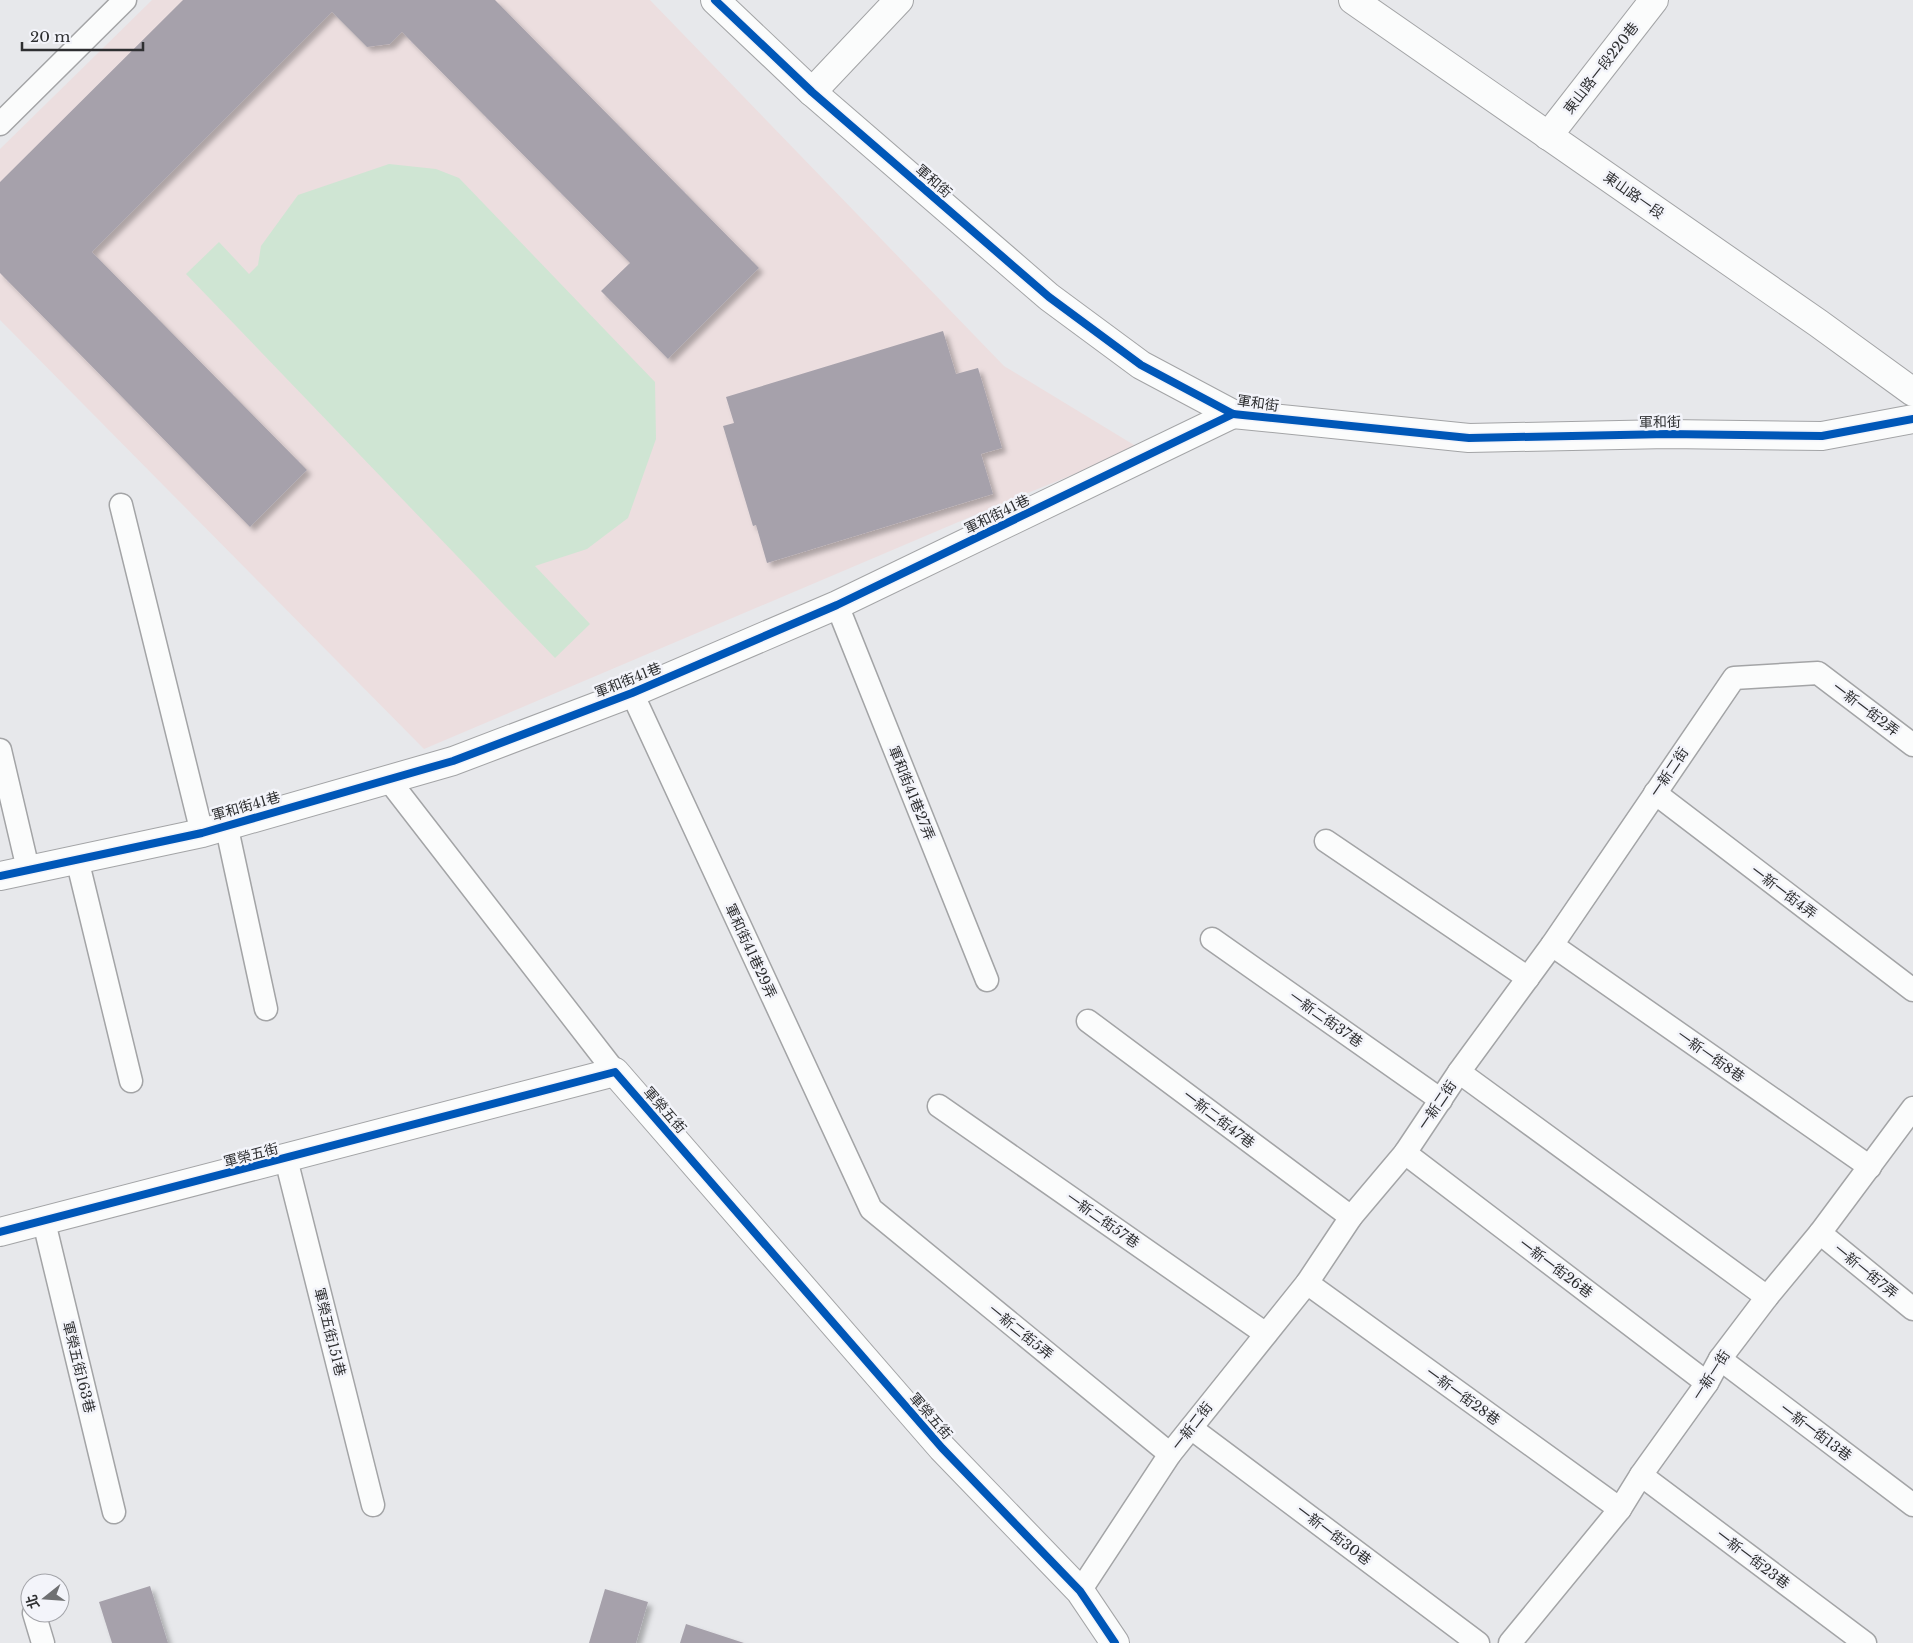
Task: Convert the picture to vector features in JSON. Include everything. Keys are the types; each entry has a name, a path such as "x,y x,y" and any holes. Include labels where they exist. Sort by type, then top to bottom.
{"street":[{"name":"軍和街","path":"714,0 812,92 1049,298 1141,365 1233,414 1469,438 1668,434 1822,436 1913,419"},
{"path":"812,92 899,0"},
{"name":"東山路一段","path":"1353,0 1818,323 1913,392"},
{"name":"東山路一段220巷","path":"1548,136 1654,0"},
{"name":"軍和街41巷","path":"0,876 214,828 453,761 632,693 837,605 1233,414"},
{"name":"軍榮五街","path":"0,1230 44,1222 615,1072 942,1448 1080,1592 1115,1643"}],"lane":[{"path":"0,124 125,0"},
{"path":"120,505 266,1009"},
{"name":"軍和街41巷27弄","path":"837,605 987,980"},
{"name":"一新一街2弄","path":"1818,673 1913,745"},
{"name":"一新二街","path":"1080,1592 1170,1454 1307,1283 1351,1217 1405,1153 1459,1072 1552,945 1734,678 1818,673"},
{"name":"軍和街41巷29弄","path":"632,693 871,1210"},
{"path":"0,750 28,869"},
{"path":"388,779 615,1072"},
{"name":"一新一街4弄","path":"1655,793 1913,990"},
{"path":"1326,841 1528,978"},
{"path":"76,859 131,1081"},
{"name":"一新二街37巷","path":"1212,939 1441,1100"},
{"name":"一新一街8巷","path":"1552,945 1870,1167"},
{"name":"一新二街47巷","path":"1088,1021 1351,1217"},
{"path":"1459,1072 1767,1297"},
{"name":"一新二街57巷","path":"940,1106 1266,1334"},
{"name":"一新一街","path":"1510,1643 1620,1509 1707,1383 1720,1359 1767,1297 1820,1233 1913,1108"},
{"name":"一新一街26巷","path":"1405,1153 1707,1383"},
{"name":"軍榮五街151巷","path":"286,1159 373,1505"},
{"name":"一新二街5弄","path":"871,1210 1170,1454"},
{"name":"軍榮五街163巷","path":"44,1222 114,1512"},
{"name":"一新一街7弄","path":"1820,1233 1913,1309"},
{"name":"一新一街28巷","path":"1307,1283 1620,1509"},
{"name":"一新一街13巷","path":"1720,1359 1913,1505"},
{"name":"一新一街30巷","path":"1191,1428 1478,1643"},
{"name":"一新一街23巷","path":"1642,1475 1865,1643"},
{"path":"37,1623 43,1643"}],"shaded area":[{"path":"152,0 650,0 1004,366 1139,448 1003,503 424,749 0,320 0,149"}],"green space":[{"path":"389,164 436,169 459,178 655,382 656,439 628,518 587,549 535,566 590,624 555,658 186,274 219,242 249,274 258,265 261,246 298,195"}],"building":[{"path":"183,0 495,0 759,268 668,359 601,291 630,263 402,32 390,44 367,47 332,12 92,252 307,470 250,527 0,273 0,182"},
{"path":"943,331 956,374 978,368 1002,448 981,454 993,494 767,563 756,525 753,526 723,426 734,423 726,397"},
{"path":"150,1586 168,1643 112,1643 99,1602"},
{"path":"605,1589 648,1602 636,1643 589,1643"},
{"path":"686,1624 744,1643 680,1643"}],"cycle path":[{"path":"715,0 812,92 1049,297 1141,365 1233,414 1469,438 1668,434 1822,436 1913,419"},
{"path":"0,876 202,833 453,761 632,693 837,605 1233,414"},
{"path":"0,1232 615,1072 942,1448 1080,1591 1115,1643"}]}
